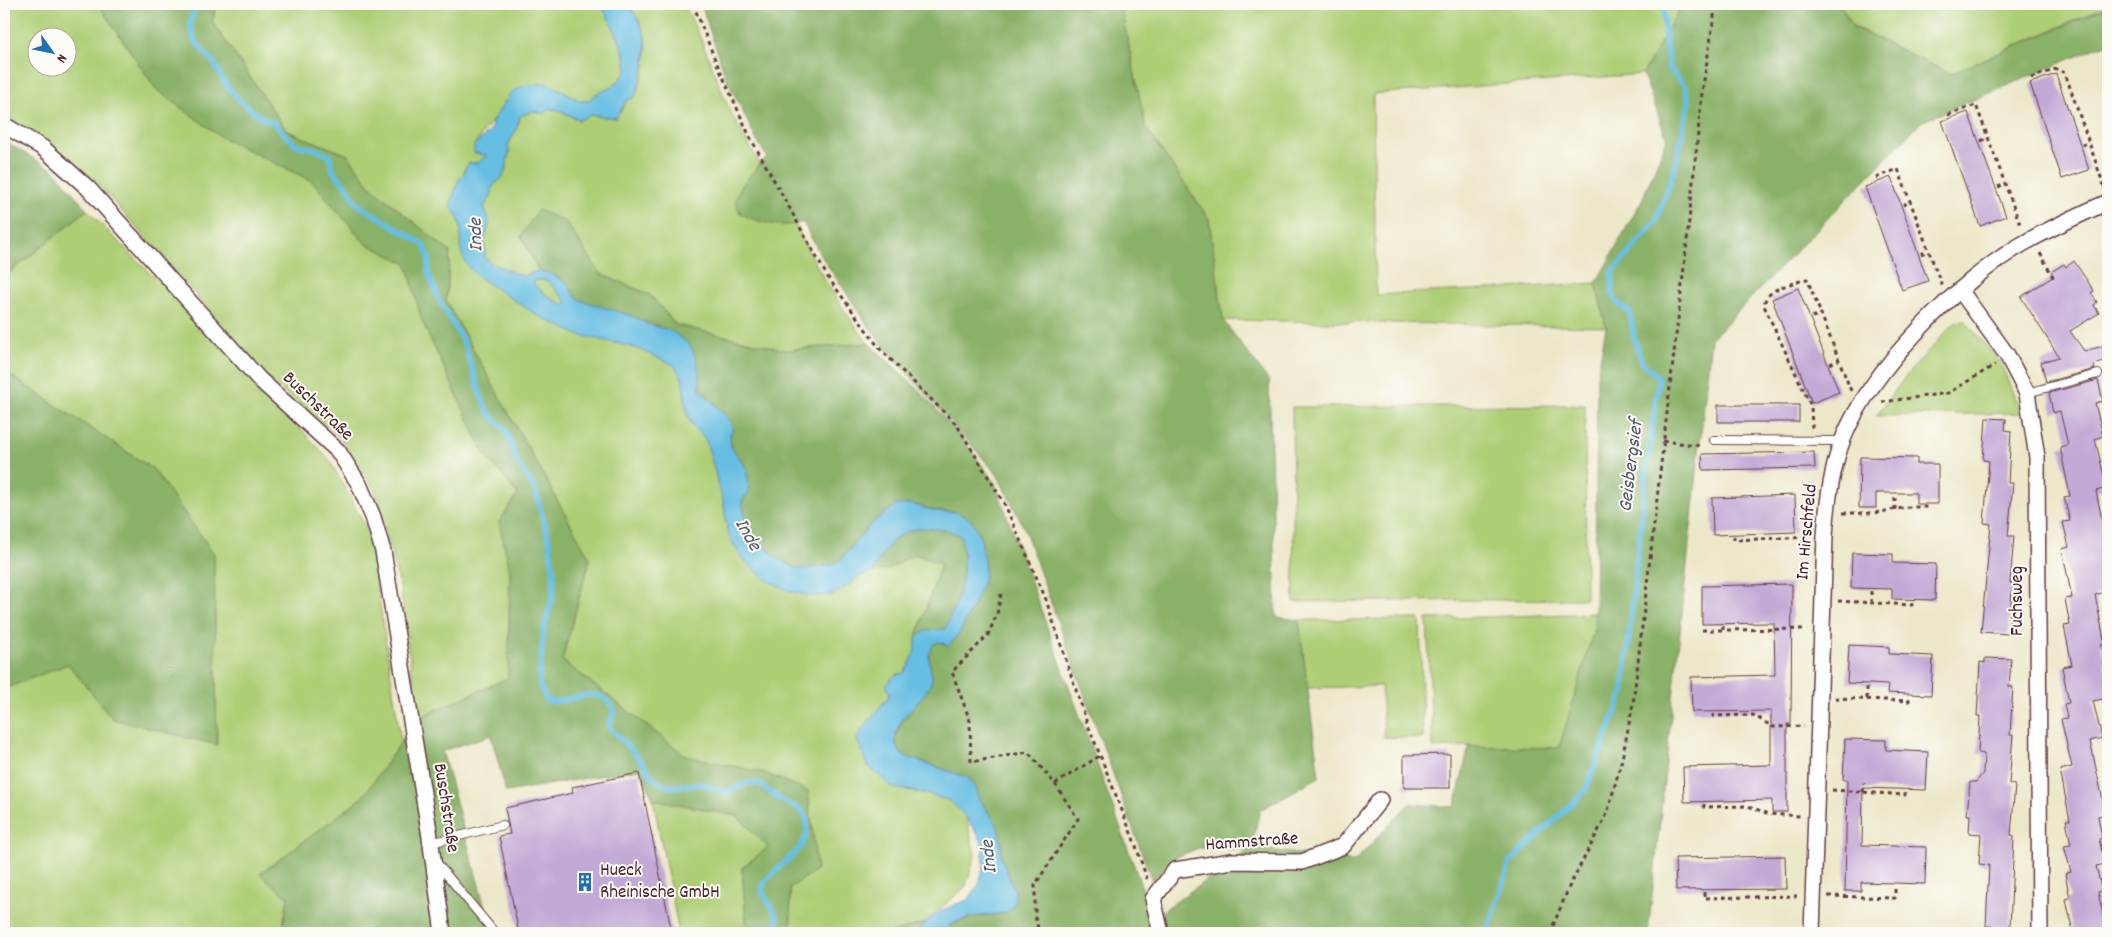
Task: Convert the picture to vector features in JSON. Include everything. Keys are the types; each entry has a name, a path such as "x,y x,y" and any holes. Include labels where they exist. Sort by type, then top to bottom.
{"street":[{"name":"Buschstraße","path":"4,125 43,148 88,188 259,379 338,451 359,484 373,516 383,551 430,836 443,933"},
{"name":"Im Hirschfeld","path":"1812,933 1825,536 1831,484 1843,440 1861,404 1895,357 1948,301 1960,290 2029,240 2107,197"},
{"name":"Fuchsweg","path":"1960,290 2007,355 2027,393 2037,457 2040,933"},
{"name":"Hammstraße","path":"1153,899 1176,870 1232,861 1302,862 1343,846 1380,800"},
{"path":"1153,899 1161,933"}],"lane":[{"path":"2027,393 2098,374"},
{"path":"1714,440 1843,440"},
{"path":"430,836 503,825"},
{"path":"433,859 495,933"}],"path":[{"path":"694,4 714,57 750,137 828,276 880,349 957,425 1005,505 1045,597 1086,720 1135,843 1153,899"},
{"path":"1550,933 1569,887 1607,814 1622,759 1633,704 1702,93 1716,4"},
{"path":"2031,78 2056,69 2065,73 2107,197"},
{"path":"2069,103 2075,101"},
{"path":"1948,115 1976,105 2005,184 2029,240 2055,281"},
{"path":"1981,141 1988,138"},
{"path":"2082,145 2090,143"},
{"path":"1876,178 1898,169 1948,301"},
{"path":"1998,187 2005,184"},
{"path":"1903,205 1910,202"},
{"path":"1921,254 1928,251"},
{"path":"1813,440 1811,406 1764,306 1765,300 1770,293 1807,279 1854,400 1861,404 1948,393 2000,362 2007,355"},
{"path":"1812,317 1821,314"},
{"path":"1830,364 1839,360"},
{"path":"1663,441 1707,446 1714,440"},
{"path":"1895,496 1895,510"},
{"path":"1827,513 1873,513 1927,507"},
{"path":"1734,536 1734,540 1774,536 1825,536"},
{"path":"1871,590 1871,603"},
{"path":"1001,594 997,614 988,635 952,672 970,721 971,762 1028,752 1055,784 1078,819 1035,885 1035,916 1039,933"},
{"path":"1822,600 1912,605 1912,602"},
{"path":"1702,630 1771,627 1822,629"},
{"path":"1867,687 1867,699"},
{"path":"1820,698 1909,700 1909,695"},
{"path":"1713,714 1713,716 1753,714 1773,728 1819,726"},
{"path":"1055,784 1101,755"},
{"path":"1863,792 1864,783"},
{"path":"1816,789 1904,795 1905,791"},
{"path":"1704,804 1704,807 1748,804 1777,816 1816,815"},
{"path":"1704,892 1704,898 1813,896 1895,898 1896,887"},
{"path":"1748,891 1748,898"}],"green space":[{"path":"4,4 98,4 156,89 221,137 312,181 365,243 407,264 422,321 484,453 518,495 499,522 510,571 508,678 418,718 400,586 375,490 339,436 265,377 173,268 92,178 4,115"},
{"path":"98,4 215,4 213,23 287,131 348,155 371,187 450,252 446,301 590,559 562,660 686,756 765,773 808,791 817,870 790,888 791,933 747,933 742,868 768,847 737,816 653,799 640,769 506,792 491,735 442,751 492,933 282,933 288,897 260,874 362,798 418,718 508,678 510,571 499,522 518,494 484,453 422,321 407,264 365,243 312,181 221,137 156,89"},
{"path":"215,4 601,4 621,45 627,71 614,86 596,94 588,101 580,101 558,88 503,103 501,109 474,145 479,154 486,155 481,161 469,164 464,170 464,175 459,179 450,207 459,223 464,258 470,268 481,279 548,321 635,348 674,365 683,382 687,415 705,439 715,465 728,535 792,592 812,596 831,595 849,585 861,575 889,569 914,554 941,564 916,639 916,653 904,673 897,674 890,694 857,739 867,765 907,791 925,793 950,801 966,817 975,855 966,886 924,923 891,933 791,933 790,888 765,773 686,756 562,660 590,559 446,301 450,252 371,187 348,155 287,131 213,23"},
{"path":"627,4 684,4 701,39 730,112 760,164 741,186 740,213 766,222 795,224 828,285 868,343 786,350 676,325 650,295 601,274 566,222 521,236 539,271 523,276 490,263 485,257 484,239 489,226 484,207 489,199 492,187 502,178 506,168 509,153 508,145 516,130 520,116 533,111 539,113 549,108 561,111 579,120 591,115 607,117 620,113 627,100 635,97 646,60 646,49 642,27 636,15"},
{"path":"701,4 1120,4 1146,128 1209,219 1223,320 1269,381 1276,617 1299,620 1319,777 1260,810 1251,848 1355,861 1409,804 1455,807 1469,746 1559,748 1595,627 1597,377 1606,327 1596,283 1642,200 1667,139 1643,74 1682,4 1840,4 1853,27 1950,74 2105,8 2105,4 2108,4 2108,43 1921,122 1711,339 1648,933 941,933 948,927 964,920 1007,913 1015,903 1015,892 1001,856 1001,841 986,807 979,800 976,788 969,778 902,755 898,750 895,738 901,723 915,704 930,665 929,656 933,645 938,642 944,643 947,647 959,634 972,608 985,571 981,539 956,512 935,511 912,504 896,505 870,525 840,560 831,565 804,569 795,568 776,557 756,539 746,522 742,501 749,491 747,470 731,447 730,435 733,428 727,417 700,389 699,371 658,326 580,300 563,281 539,271 521,236 538,210 566,222 601,274 650,295 676,325 786,350 868,343 913,384 960,435 995,483 1153,918 1250,849 1198,848 1175,858 1152,881 1024,528 997,474 879,341 820,254 803,222 787,225 771,224 755,220 740,213 735,200 741,186 767,157 757,141 725,75"},
{"path":"1120,4 1682,4 1643,74 1373,94 1376,295 1596,283 1606,327 1223,320 1209,219 1146,128"},
{"path":"1840,4 2105,4 2105,7 1950,74 1853,26"},
{"path":"4,141 55,171 87,210 4,277"},
{"path":"87,210 199,322 329,459 369,533 401,742 362,798 261,873 288,897 282,933 4,933 4,689 68,664 113,719 217,745 214,554 153,469 8,374 4,374 4,277"},
{"path":"535,280 549,282 566,301 566,305 557,302 544,293 533,283"},
{"path":"1965,321 2000,362 2021,413 1876,416 1906,376 1955,322"},
{"path":"4,374 8,374 153,469 214,554 217,745 113,719 68,664 4,689"},
{"path":"1585,405 1586,599 1294,602 1292,407"},
{"path":"925,527 951,531 961,536 964,561 961,584 955,606 945,629 926,632 916,639 941,564 914,554 889,569 873,572 882,555 893,541 907,532"},
{"path":"1595,613 1595,627 1559,749 1469,746 1433,748 1427,619"},
{"path":"1420,619 1423,738 1384,737 1381,686 1307,688 1299,620"},
{"path":"653,799 737,816 768,847 742,868 747,933 679,933"},
{"path":"924,923 918,933 891,933"}],"water":[{"name":"Inde","path":"601,4 627,4 642,27 646,49 645,60 635,97 627,100 616,118 591,115 579,120 561,111 549,108 545,114 533,111 520,116 516,130 508,145 509,153 506,168 502,178 492,187 492,194 484,207 489,226 484,239 485,257 490,263 523,276 539,271 550,273 568,284 573,294 580,300 669,330 690,345 699,371 700,389 727,417 733,428 730,435 731,447 747,470 749,491 742,501 746,522 756,539 776,557 795,568 804,569 831,565 840,560 870,525 896,505 912,504 935,511 956,512 974,523 981,539 985,571 981,588 959,634 947,647 944,643 938,642 933,645 929,656 932,676 931,683 927,691 899,725 896,744 902,755 969,778 976,788 979,800 997,824 1001,841 1001,856 1015,892 1015,903 1007,913 963,920 948,927 941,933 918,933 928,921 940,912 968,900 979,884 984,865 982,842 966,817 950,801 925,793 893,788 867,765 857,739 864,727 890,695 886,686 888,683 896,675 904,673 914,653 916,639 919,635 926,631 945,629 955,606 961,584 964,561 961,536 945,530 923,528 904,533 890,545 873,572 861,575 832,595 812,596 792,592 768,581 742,558 728,535 724,504 706,440 694,427 688,415 682,378 674,365 633,347 578,335 537,315 481,279 469,268 464,259 460,248 461,226 457,214 450,207 459,179 464,175 464,171 469,163 478,163 486,155 474,153 474,145 491,130 492,122 510,94 522,86 547,83 580,101 588,101 596,94 614,86 627,71 621,45","holes":["535,280 549,282 566,301 566,305 557,302 533,283"]}],"building":[{"path":"2056,74 2089,170 2062,179 2030,83"},
{"path":"1968,112 2006,216 1980,226 1942,121"},
{"path":"1891,177 1928,281 1902,290 1865,187"},
{"path":"2074,261 2094,291 2091,293 2097,302 2094,305 2099,313 2070,331 2084,351 2104,346 2107,360 2094,364 2095,369 2046,382 2041,362 2059,357 2021,297 2054,276 2051,272 2064,264 2066,267"},
{"path":"1798,288 1839,392 1812,403 1772,299"},
{"path":"2098,380 2103,401 2095,403 2103,436 2095,439 2107,488 2096,491 2108,548 2108,591 2095,595 2105,644 2101,645 2106,662 2104,662 2108,682 2108,698 2093,701 2102,738 2090,741 2106,814 2098,816 2102,838 2099,839 2105,864 2096,866 2102,891 2098,892 2107,933 2073,933 2066,899 2070,898 2065,874 2071,872 2064,846 2071,845 2066,820 2070,820 2060,770 2072,767 2061,719 2067,718 2064,704 2069,703 2062,667 2072,665 2064,626 2070,625 2065,599 2072,598 2062,549 2069,547 2063,522 2070,521 2064,497 2070,496 2060,447 2068,445 2060,411 2053,413 2049,393"},
{"path":"1718,405 1799,405 1799,422 1718,422"},
{"path":"1986,418 2006,419 2005,430 2011,431 2008,483 2013,483 2008,536 2014,536 2010,583 2013,583 2008,634 1981,632 1991,524 1984,523 1989,461 1983,460"},
{"path":"1814,452 1815,468 1703,470 1702,454"},
{"path":"1860,457 1917,458 1917,464 1938,464 1938,504 1916,504 1916,493 1876,493 1876,508 1859,508"},
{"path":"1795,495 1796,532 1713,535 1712,498"},
{"path":"1852,553 1893,554 1893,563 1936,564 1935,600 1892,599 1892,589 1851,588"},
{"path":"1792,584 1791,724 1787,724 1787,812 1772,812 1772,800 1684,802 1683,767 1771,765 1771,711 1692,712 1691,677 1775,675 1774,623 1702,624 1702,586"},
{"path":"1849,645 1889,647 1889,654 1933,656 1931,695 1887,693 1888,685 1847,683"},
{"path":"1985,658 2011,659 2009,687 2013,687 2010,735 2013,735 2009,784 2015,785 2011,835 2014,836 2010,927 1986,926 1989,865 1979,864 1981,834 1969,833 1970,815 1967,815 1970,782 1976,782 1983,773 1984,754 1978,753 1980,716 1977,716 1980,662 1985,663"},
{"path":"1845,739 1886,740 1886,750 1928,752 1926,790 1863,788 1862,845 1926,847 1925,884 1861,882 1861,891 1845,891 1847,780 1843,780"},
{"path":"1450,754 1450,788 1404,788 1404,755"},
{"name":"Hueck Rheinische GmbH","path":"639,773 672,933 552,933 551,928 519,933 499,836 510,834 505,808 573,793 572,787"},
{"path":"1785,856 1786,889 1676,890 1675,858"}],"waterway":[{"path":"196,4 190,22 194,40 214,63 224,82 239,100 259,116 274,123 296,145 315,149 330,156 332,169 348,188 357,204 423,244 429,258 428,272 438,298 464,343 488,412 506,431 517,462 535,489 550,544 554,576 553,595 544,628 539,682 546,700 555,701 583,696 600,696 614,710 609,727 639,758 651,776 670,787 701,784 725,792 748,783 758,783 778,798 801,810 807,819 806,836 799,849 764,882 762,891 777,916 777,933"},
{"name":"Geisbergsief","path":"1487,933 1510,862 1585,791 1623,693 1646,475 1659,378 1642,362 1634,338 1630,313 1616,301 1612,292 1612,273 1656,221 1675,168 1689,103 1685,86 1670,69 1666,46 1663,4"}],"place":[{"name":"Hueck Rheinische GmbH","path":"585,882"}]}
